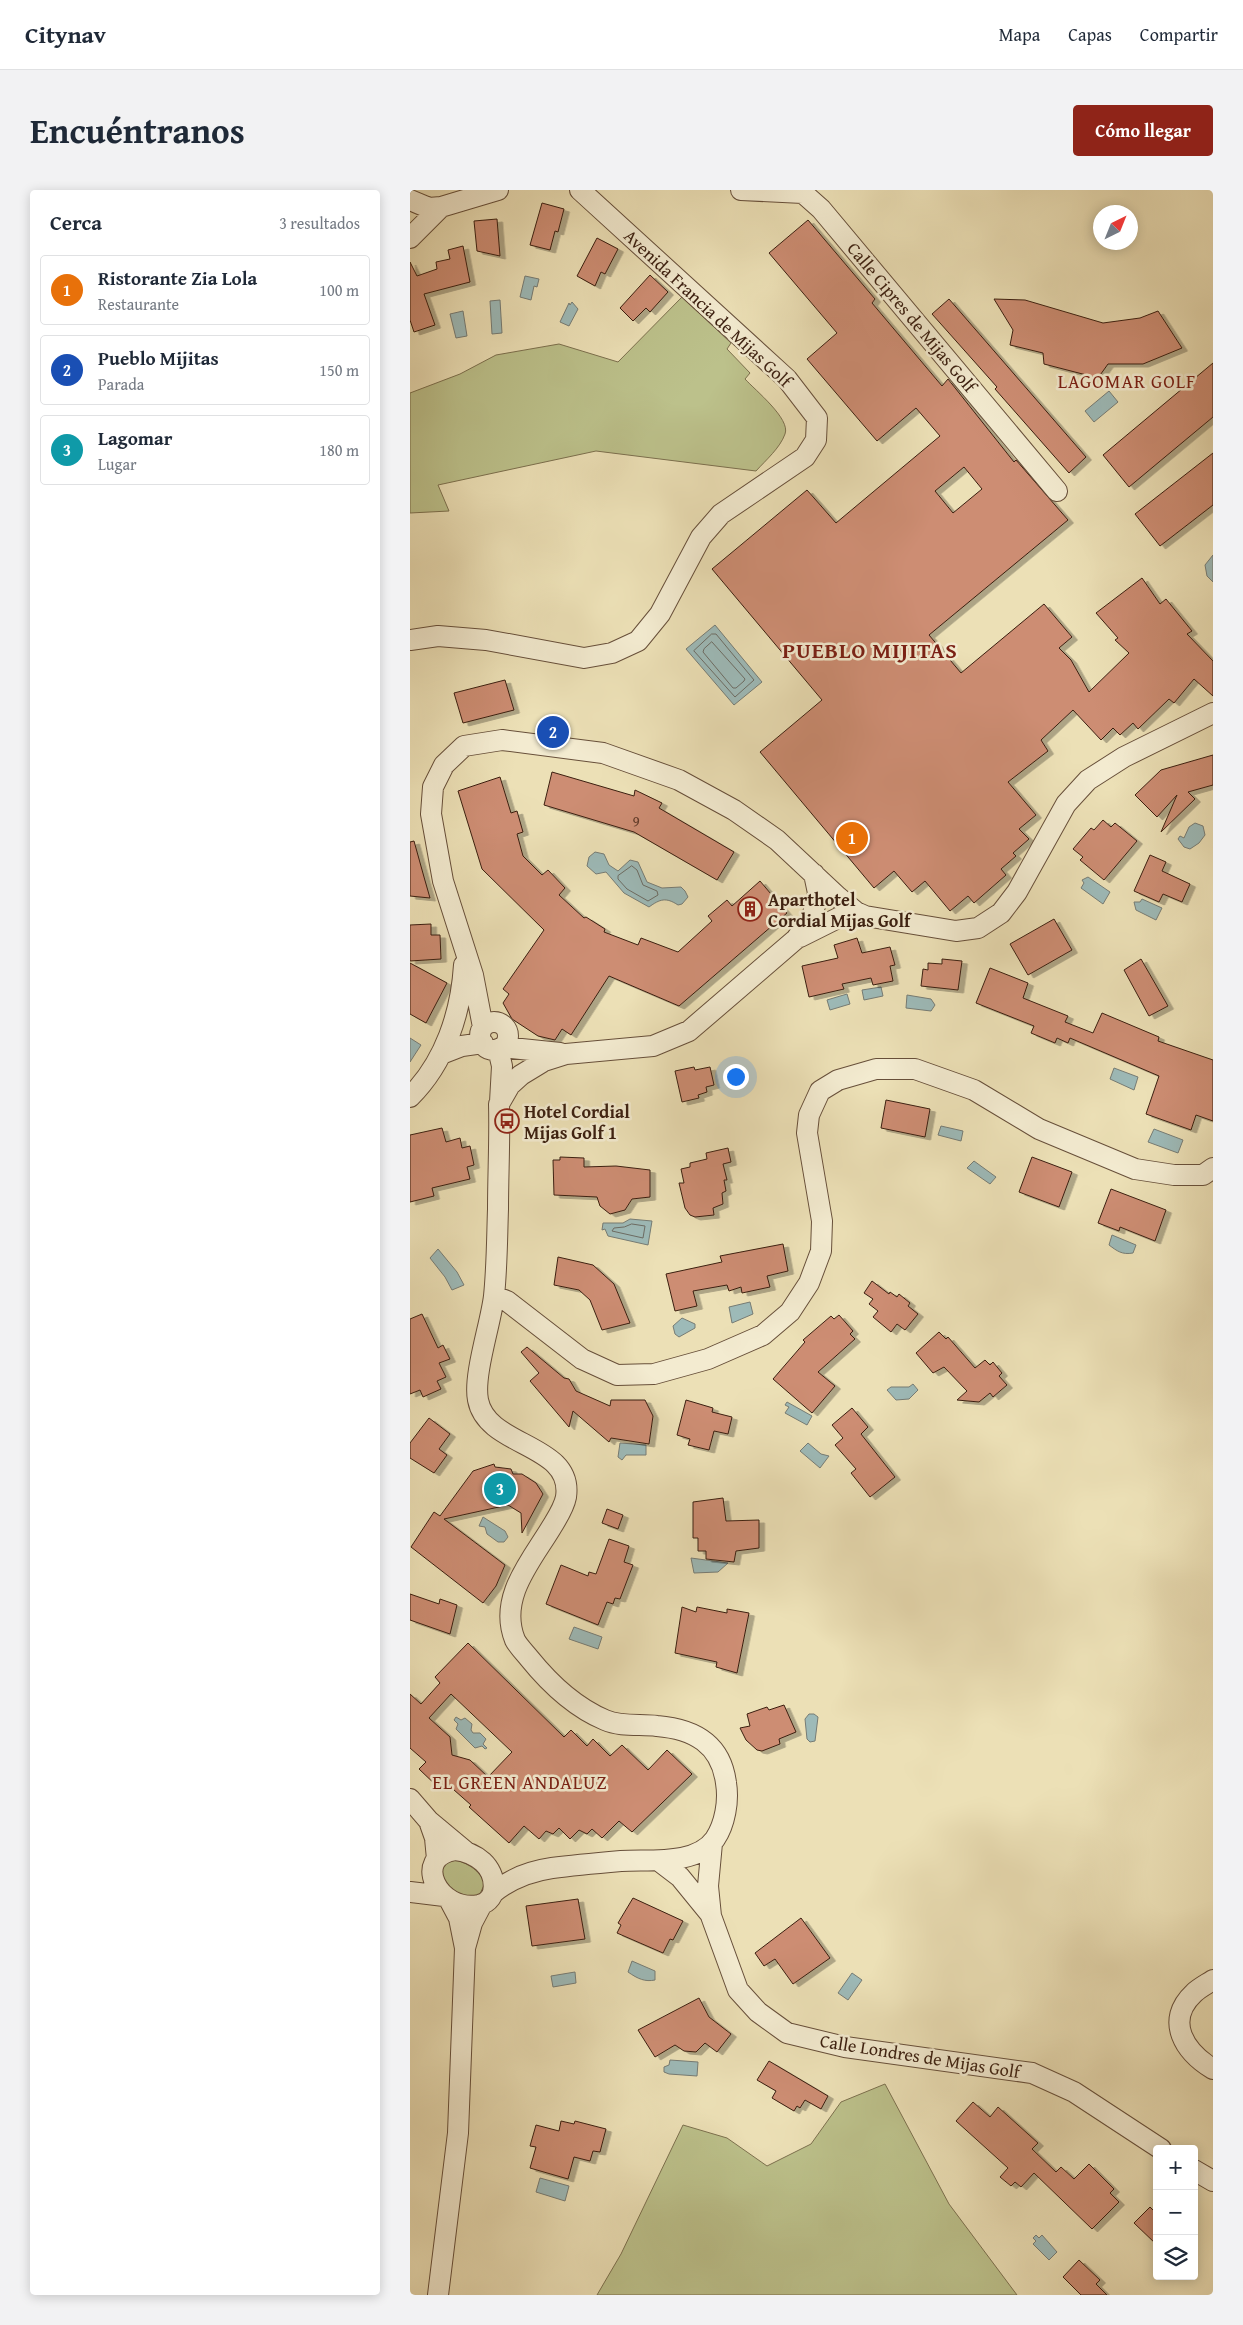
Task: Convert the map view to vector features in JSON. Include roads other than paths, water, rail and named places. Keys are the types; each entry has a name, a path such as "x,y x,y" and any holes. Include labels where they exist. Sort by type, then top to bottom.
{"street":[{"path":"410,200 429,208 441,207 498,190"},
{"name":"Avenida Francia de Mijas Golf","path":"410,640 438,636 486,640 584,658 612,653 638,640 660,614 701,537 721,514 805,457 816,440 817,418 787,380 580,190"},
{"name":"Calle Cipres de Mijas Golf","path":"741,190 803,193 822,209 1057,490"},
{"path":"410,238 441,207"},
{"path":"796,939 840,917 865,916 956,931 978,928 1001,913 1016,892 1066,804 1088,780 1124,757 1213,713"},
{"path":"410,1892 447,1899 461,1905 488,1898 513,1880 550,1868 624,1861 673,1860 705,1849 712,1843 723,1821 727,1787 720,1759 713,1748 689,1733 659,1726 608,1722 585,1710 566,1698 542,1674 515,1640 510,1614 514,1589 560,1513 566,1495 564,1478 556,1464 538,1450 495,1428 483,1416 477,1398 478,1379 494,1296 499,1104 502,1066 490,1039 443,881 431,814 433,787 444,765 464,746 502,740 603,753 679,780 734,810 777,840 838,898 856,912 865,916"},
{"path":"499,1104 510,1085 521,1075 544,1061 566,1054 653,1046 689,1031 796,939 812,918 816,905 818,893 814,874"},
{"path":"441,1056 458,1012 463,987 465,954"},
{"path":"410,1097 458,1036 474,1030 490,1039 566,1054"},
{"path":"494,1296 507,1301 582,1359 617,1375 654,1374 708,1358 763,1335 790,1312 809,1283 821,1251 822,1221 807,1133 809,1115 820,1090 838,1080 876,1069 916,1069 974,1090 1039,1129 1135,1169 1174,1175 1203,1175 1213,1168"},
{"path":"410,1799 429,1821 465,1852 482,1861 488,1868 493,1884 488,1898 472,1923 465,1948 458,2133 438,2295"},
{"path":"429,1821 435,1838 434,1879 459,1918 465,1948"},
{"name":"Calle Londres de Mijas Golf","path":"712,1843 708,1886 711,1916 738,1990 758,2012 787,2033 845,2047 1032,2073 1074,2092 1155,2145"},
{"path":"410,1887 424,1880 448,1851 465,1852"},
{"path":"659,1861 680,1877 711,1916"},
{"path":"1213,1980 1193,1994 1181,2012 1180,2029 1188,2049 1213,2069"},
{"path":"1198,2172 1213,2181"}],"water":[{"path":"525,276 539,279 537,287 534,286 531,300 520,297"},
{"path":"500,300 502,333 492,334 490,301"},
{"path":"572,302 578,309 569,326 560,322 569,303 570,305"},
{"path":"463,311 467,336 456,338 450,314"},
{"path":"1109,391 1118,402 1094,422 1085,411"},
{"path":"1213,555 1213,582 1207,576 1205,565"},
{"path":"715,625 762,682 734,705 686,649"},
{"path":"1195,823 1203,826 1205,835 1199,843 1190,849 1184,847 1178,839 1180,836 1184,838 1189,827"},
{"path":"595,852 604,854 609,865 618,871 630,860 638,862 647,882 662,888 681,887 688,897 682,904 678,905 663,900 649,907 624,893 606,872 596,874 587,866 589,857"},
{"path":"1088,877 1110,892 1103,904 1081,888 1084,883 1082,880"},
{"path":"1142,899 1162,908 1156,920 1136,910 1134,902 1140,902"},
{"path":"881,987 883,996 864,1000 862,990"},
{"path":"847,994 850,1004 830,1010 827,1000"},
{"path":"907,995 931,999 935,1005 931,1011 906,1008"},
{"path":"410,1038 421,1045 410,1062"},
{"path":"1114,1068 1138,1077 1134,1090 1110,1079"},
{"path":"941,1126 963,1131 961,1141 938,1135"},
{"path":"1154,1129 1183,1140 1178,1153 1148,1142"},
{"path":"974,1161 996,1177 990,1184 967,1168"},
{"path":"630,1219 652,1221 648,1245 608,1236 605,1229 602,1230 603,1223 623,1223"},
{"path":"1112,1235 1136,1245 1133,1253 1120,1252 1109,1245"},
{"path":"438,1249 457,1272 464,1285 452,1290 445,1277 430,1258"},
{"path":"750,1302 753,1314 732,1323 729,1307"},
{"path":"682,1318 695,1324 695,1328 679,1337 675,1334 673,1326"},
{"path":"913,1384 918,1390 909,1399 896,1400 887,1390 891,1387 909,1387"},
{"path":"787,1402 812,1416 807,1425 785,1413 789,1407 785,1405"},
{"path":"620,1443 646,1445 646,1455 626,1455 622,1460 618,1457"},
{"path":"808,1443 821,1454 829,1456 820,1468 800,1451"},
{"path":"483,1517 505,1531 508,1537 504,1542 498,1542 487,1534 485,1527 479,1526"},
{"path":"691,1558 728,1563 718,1572 694,1573"},
{"path":"574,1627 602,1637 598,1649 569,1639"},
{"path":"809,1714 814,1714 818,1717 815,1741 810,1742 807,1739 805,1719"},
{"path":"456,1717 461,1720 465,1718 472,1724 471,1730 473,1733 480,1733 486,1739 483,1744 487,1748 485,1749 482,1746 475,1748 456,1729 458,1724 454,1720"},
{"path":"632,1961 655,1971 655,1980 648,1981 628,1972"},
{"path":"575,1972 576,1983 553,1987 551,1976"},
{"path":"852,1973 862,1980 848,2000 838,1993"},
{"path":"670,2060 698,2062 697,2076 664,2072 664,2067 669,2065"},
{"path":"540,2178 569,2186 565,2201 536,2192"},
{"path":"1036,2235 1039,2238 1042,2235 1057,2252 1049,2260 1033,2244 1036,2241 1033,2238"}],"place":[{"name":"Pueblo Mijitas","path":"553,732"},
{"name":"Ristorante Zia Lola","path":"852,838"},
{"name":"Aparthotel Cordial Mijas Golf","path":"750,909"},
{"name":"Hotel Cordial Mijas Golf 1","path":"507,1121"},
{"name":"Lagomar","path":"500,1489"}],"district":[{"name":"LAGOMAR GOLF","path":"1127,381"},
{"name":"PUEBLO MIJITAS","path":"870,650"},
{"name":"EL GREEN ANDALUZ","path":"520,1782"}]}
